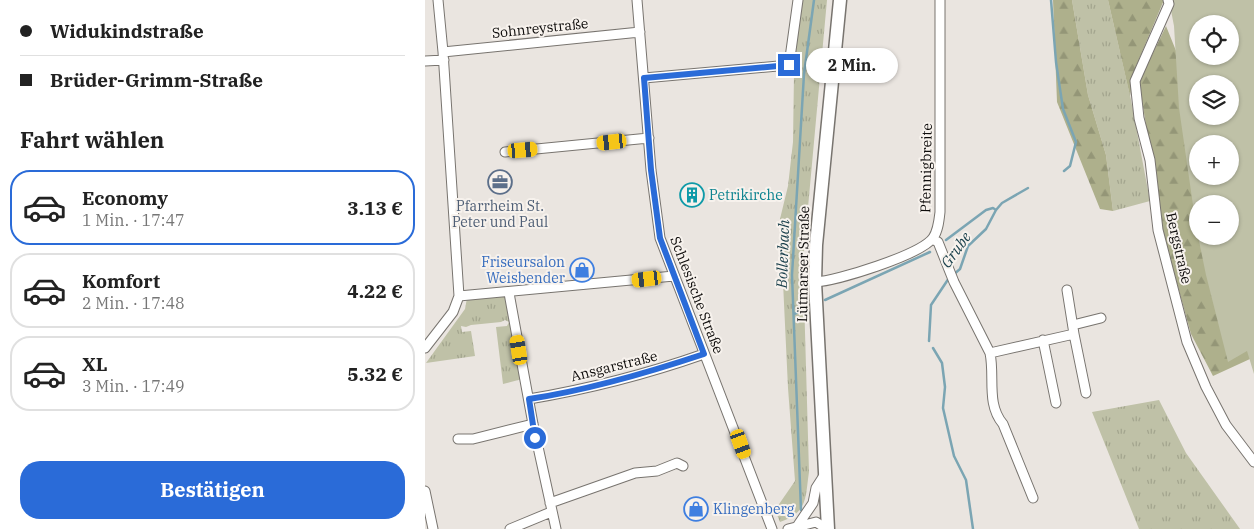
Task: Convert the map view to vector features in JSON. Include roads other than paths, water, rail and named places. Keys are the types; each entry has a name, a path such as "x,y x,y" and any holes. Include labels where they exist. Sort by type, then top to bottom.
{"main road":[{"name":"Lütmarser Straße","path":"828,529 815,282 819,205 840,0"}],"street":[{"path":"425,348 453,312 459,296 444,56 437,0"},
{"name":"Schlesische Straße","path":"637,0 657,222 674,276 772,529"},
{"path":"644,78 789,65 798,0"},
{"name":"Pfennigbreite","path":"932,239 940,212 940,0"},
{"name":"Bergstraße","path":"1168,0 1169,4 1135,81 1139,118 1150,160 1158,230 1187,342 1206,387 1226,425 1254,462"},
{"name":"Sohnreystraße","path":"425,61 444,56 640,32"},
{"path":"505,152 649,138"},
{"path":"815,282 829,281 853,274 921,247 932,239 938,242 954,282 990,353 993,366 992,399 997,417 1003,424 1033,498"},
{"path":"459,296 674,276"},
{"path":"1067,290 1086,393"},
{"path":"509,292 533,424 555,529"},
{"path":"990,353 1043,340 1101,318"},
{"path":"1043,340 1056,402"},
{"name":"Ansgarstraße","path":"529,399 604,383 666,367 704,354"},
{"path":"458,438 473,439 533,424"},
{"path":"510,529 550,508 635,473 657,471 677,463 683,466"},
{"path":"798,525 813,502 815,488 825,474"},
{"path":"425,491 433,529"},
{"path":"788,529 816,522 828,529"}],"waterway":[{"name":"Bollerbach","path":"801,510 792,275 804,74 814,0"},
{"name":"Grube","path":"1051,0 1056,62 1063,109 1076,142 1070,166 1064,171"},
{"name":"Grube","path":"953,275 960,269 968,246 986,229 1002,203 1028,188"},
{"path":"946,240 986,210 993,208 996,210"},
{"path":"825,300 930,252"},
{"name":"Grube","path":"929,341 931,305 949,278"},
{"path":"794,314 803,310"},
{"name":"Grube","path":"933,348 942,363 945,387 943,408 954,456 966,480 973,529"}],"place":[{"name":"Pfarrheim St. Peter und Paul","path":"500,182"},
{"name":"Petrikirche","path":"692,195"},
{"name":"Friseursalon Weisbender","path":"582,270"},
{"name":"Klingenberg","path":"696,509"}]}
